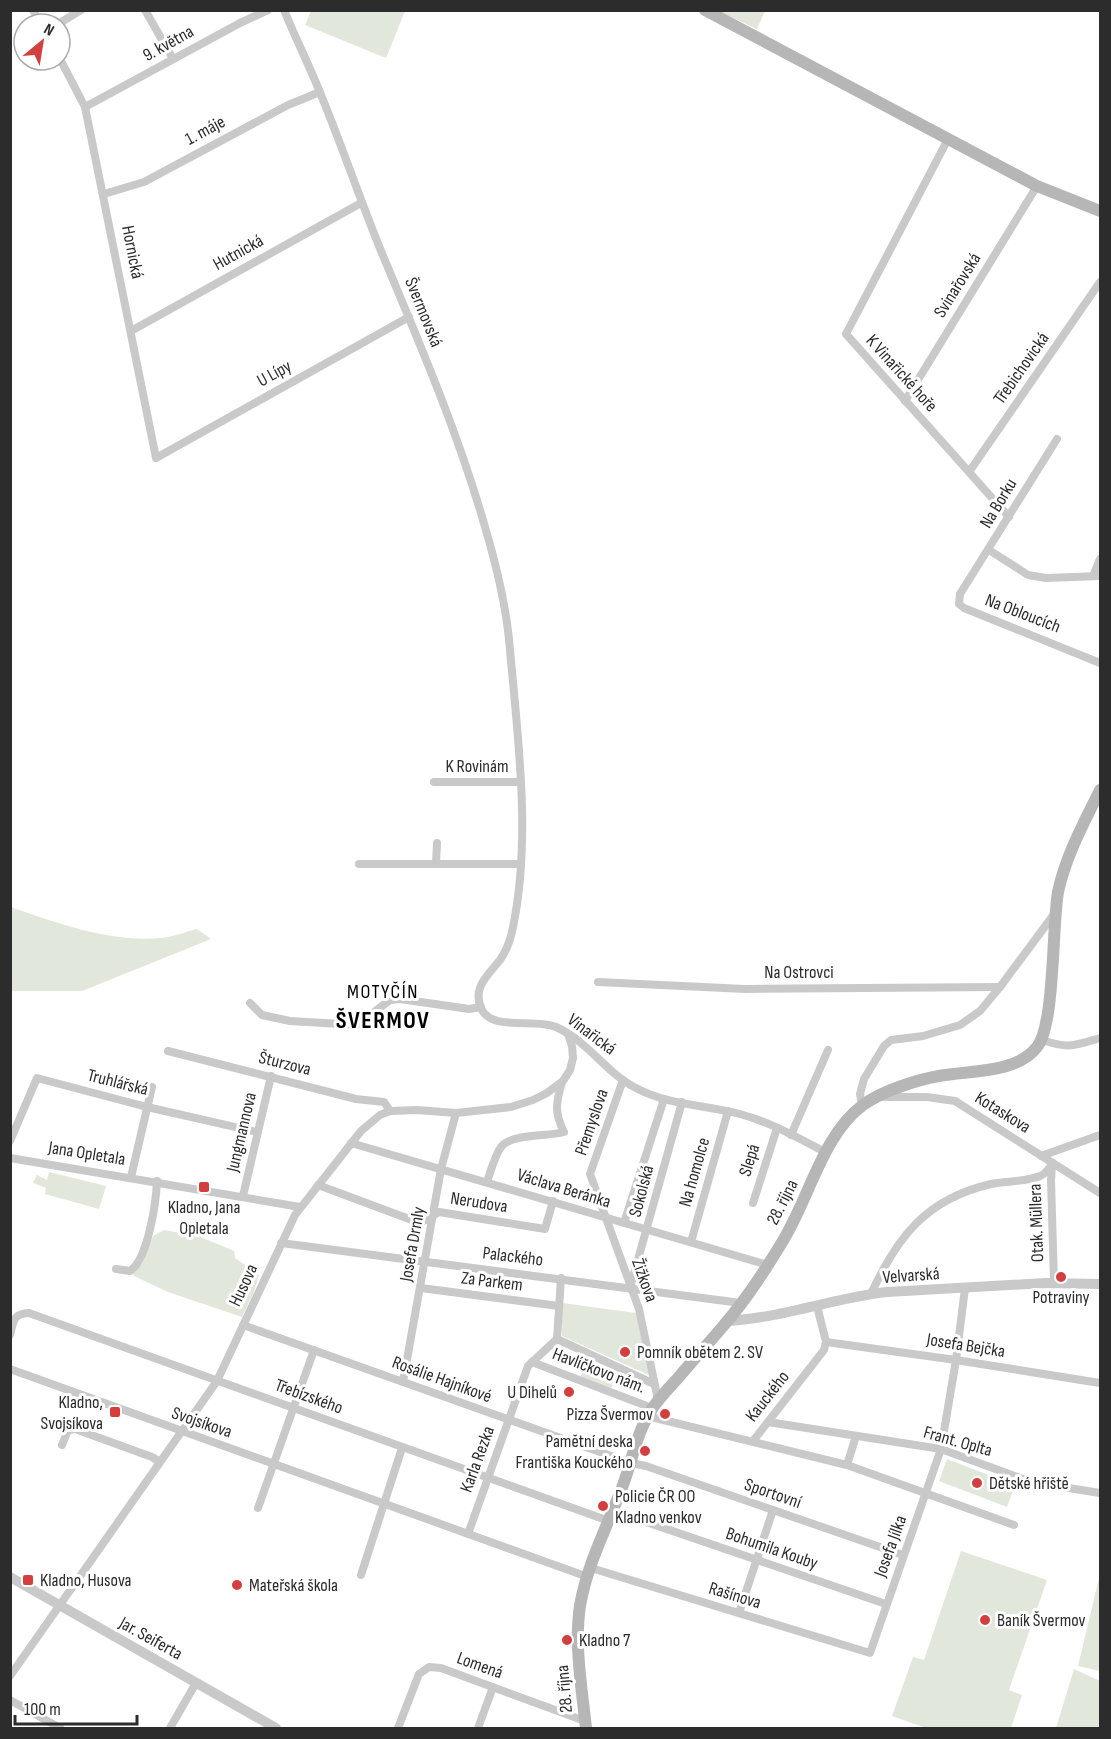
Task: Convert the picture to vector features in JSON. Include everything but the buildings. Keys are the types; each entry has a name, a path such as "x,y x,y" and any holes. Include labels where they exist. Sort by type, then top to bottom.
{"main road":[{"path":"705,10 1037,186 1101,211"},
{"path":"1042,1040 1046,1026 1055,913 1064,868 1076,838 1101,790"},
{"name":"28. října","path":"586,1726 578,1626 580,1603 589,1573 653,1408 727,1321 768,1265 794,1223 835,1134 862,1105 876,1097 924,1079 1017,1063 1029,1056 1042,1040"}],"street":[{"path":"145,10 173,59"},
{"name":"9. května","path":"85,107 268,10"},
{"name":"Švermovská","path":"284,10 320,92 362,203 460,445 475,491 501,583 508,634 520,782"},
{"name":"Hornická","path":"67,72 85,107 156,458"},
{"name":"1. máje","path":"104,194 144,182 288,105 320,92"},
{"name":"K Vinařické hoře","path":"948,139 846,334 1009,517"},
{"name":"Svinařovská","path":"905,401 1037,186"},
{"name":"Hutnická","path":"131,331 362,203"},
{"name":"Třebichovická","path":"969,472 1101,282"},
{"name":"U Lípy","path":"156,458 409,317"},
{"name":"Na Borku","path":"1057,439 989,550 1028,575 1046,578 1097,576 1101,559"},
{"name":"Na Obloucích","path":"989,550 960,594 959,604 1101,663"},
{"name":"K Rovinám","path":"434,782 520,782"},
{"path":"250,1003 262,1015 290,1022 338,1026 357,1025 390,1000 400,999 469,1009 481,1007 479,997 482,980 500,959 512,932 521,864 520,782"},
{"path":"436,864 437,843"},
{"path":"359,864 521,864"},
{"path":"862,1105 860,1094 864,1079 886,1043 904,1037 923,1036 960,1025 980,1011 1055,913"},
{"name":"Na Ostrovci","path":"598,982 745,989 1000,987"},
{"name":"Vinařická","path":"481,1007 483,1013 499,1021 542,1023 554,1026 589,1048 636,1089 664,1099 757,1119 825,1152"},
{"path":"487,1182 497,1154 504,1144 518,1138 564,1132 556,1112 557,1098 573,1058 568,1034"},
{"path":"1042,1040 1061,1046 1071,1046 1101,1038"},
{"path":"791,1135 828,1050"},
{"name":"Šturzova","path":"168,1051 356,1099 384,1102 390,1111"},
{"name":"Jungmannova","path":"243,1196 271,1076"},
{"name":"Truhlářská","path":"10,1141 37,1078 147,1107 257,1131"},
{"name":"Přemyslova","path":"590,1174 623,1080"},
{"path":"390,1111 417,1110 456,1113 511,1107 547,1093 563,1081"},
{"path":"131,1177 153,1087"},
{"name":"Kotaskova","path":"876,1097 927,1097 955,1101 1101,1193"},
{"path":"624,1223 664,1099"},
{"name":"Sokolská","path":"630,1288 682,1102"},
{"name":"Husova","path":"10,1676 217,1381 300,1207 370,1122 390,1111"},
{"name":"Na homolce","path":"691,1242 728,1111"},
{"name":"Josefa Drmly","path":"403,1382 441,1169 456,1113"},
{"name":"Slepá","path":"753,1203 777,1128"},
{"path":"1041,1155 1101,1135"},
{"name":"Václava Beránka","path":"351,1143 768,1265"},
{"name":"Jana Opletala","path":"10,1158 300,1207"},
{"path":"871,1294 891,1253 911,1228 934,1209 969,1190 1042,1175 1053,1163"},
{"name":"Otak. Müllera","path":"1053,1163 1051,1180 1054,1282"},
{"name":"Žižkova","path":"590,1174 639,1309 654,1384 653,1408"},
{"path":"116,1269 123,1272 130,1271 138,1263 154,1219 158,1182"},
{"name":"Nerudova","path":"318,1185 420,1223 439,1212 545,1229 553,1202"},
{"name":"Palackého","path":"281,1243 741,1303"},
{"name":"Havlíčkovo nám.","path":"561,1278 557,1338 532,1362 653,1408"},
{"name":"Velvarská","path":"727,1321 757,1319 871,1294 1054,1282 1101,1284"},
{"name":"Za Parkem","path":"421,1288 559,1306"},
{"name":"Josefa Jílka","path":"870,1653 941,1449 965,1288"},
{"path":"817,1306 826,1342"},
{"name":"Třebízského","path":"10,1335 16,1317 29,1313 487,1479 611,1516"},
{"name":"Rosálie Hajníkové","path":"243,1325 631,1463"},
{"name":"Havlíčkovo nám.","path":"557,1338 654,1384"},
{"name":"Josefa Bejčka","path":"826,1342 1101,1383"},
{"name":"Kauckého","path":"653,1408 753,1441 824,1350 826,1342"},
{"path":"258,1508 314,1350"},
{"name":"Karla Rezka","path":"468,1534 528,1366 532,1362"},
{"name":"Svojsíkova","path":"10,1369 468,1534 589,1573"},
{"name":"Frant. Oplta","path":"768,1422 941,1449 1031,1482 1101,1493"},
{"path":"62,1445 66,1432 75,1429 160,1462"},
{"path":"847,1465 856,1436"},
{"path":"753,1441 847,1465 1014,1525"},
{"path":"361,1575 402,1448"},
{"name":"Sportovní","path":"631,1463 646,1466 903,1555"},
{"path":"739,1613 773,1510"},
{"name":"Bohumila Kouby","path":"611,1516 756,1560 886,1604"},
{"name":"Rašínova","path":"589,1573 739,1613 870,1653"},
{"name":"Jar. Seiferta","path":"10,1577 276,1728"},
{"name":"Lomená","path":"398,1728 419,1674 429,1667 441,1668 493,1687 586,1726"},
{"path":"170,1728 196,1683"},
{"path":"478,1728 493,1687"},
{"path":"10,1700 60,1728"}],"shaded area":[{"path":"311,10 405,11 386,58 305,25"},
{"path":"718,11 765,11 757,29"},
{"path":"11,907 104,935 142,939 161,938 197,929 211,939 82,991 11,991"},
{"path":"49,1172 106,1186 99,1209 45,1194 46,1188 33,1183 37,1175 47,1180"},
{"path":"164,1230 198,1236 234,1251 235,1258 259,1275 242,1317 168,1292 132,1275 143,1262 153,1236"},
{"path":"562,1303 636,1313 649,1375 562,1336"},
{"path":"588,1359 617,1374 611,1388 580,1377"},
{"name":"Dětské hřiště","path":"947,1459 1015,1485 1007,1507 939,1481"},
{"name":"Baník Švermov","path":"961,1551 1047,1580 1009,1690 1022,1695 1011,1728 926,1728 892,1716 913,1657 924,1660"},
{"path":"1100,1574 1100,1671 1078,1666"},
{"path":"1074,1669 1100,1681 1100,1728 1056,1728"}],"place":[{"name":"Kladno, Jana Opletala","path":"204,1187"},
{"name":"Potraviny","path":"1061,1277"},
{"name":"Pomník obětem 2. SV","path":"625,1352"},
{"name":"U Dihelů","path":"569,1392"},
{"name":"Kladno, Svojsíkova","path":"115,1412"},
{"name":"Pizza Švermov","path":"665,1414"},
{"name":"Pamětní deska Františka Kouckého","path":"645,1451"},
{"name":"Dětské hřiště","path":"977,1483"},
{"name":"Policie ČR OO Kladno venkov","path":"603,1506"},
{"name":"Kladno, Husova","path":"28,1580"},
{"name":"Mateřská škola","path":"237,1585"},
{"name":"Baník Švermov","path":"985,1620"},
{"name":"Kladno 7","path":"567,1640"}],"district":[{"name":"MOTYČÍN","path":"383,991"},
{"name":"ŠVERMOV","path":"383,1020"}]}
